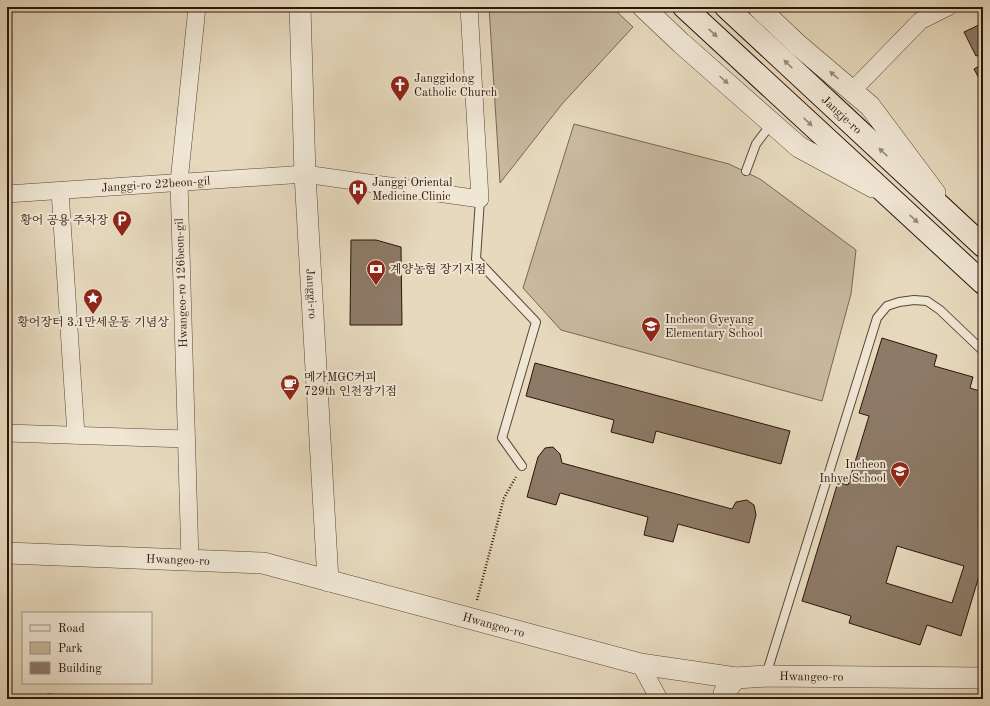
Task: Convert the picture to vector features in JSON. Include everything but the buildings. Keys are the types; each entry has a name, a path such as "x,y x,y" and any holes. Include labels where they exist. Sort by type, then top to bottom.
{"main road":[{"path":"684,7 983,283"},
{"name":"Jangje-ro","path":"726,7 983,246"}],"street":[{"name":"Hwangeo-ro 126beon-gil","path":"190,560 179,182 197,7"},
{"name":"Janggi-ro","path":"300,7 305,174 328,581"},
{"path":"469,7 480,199"},
{"path":"643,7 799,147 888,196"},
{"name":"Jangje-ro","path":"758,7 798,44 870,106 957,222"},
{"path":"853,90 917,14 948,7"},
{"name":"Janggi-ro 22beon-gil","path":"7,194 305,174 480,199"},
{"path":"60,191 76,435"},
{"path":"7,433 186,439"},
{"name":"Hwangeo-ro","path":"7,553 263,563 640,664 736,678 766,676 983,678"},
{"path":"640,664 658,699"},
{"path":"722,699 724,693 736,678"}],"lane":[{"path":"746,171 756,144 772,124"},
{"path":"480,199 476,259 536,322 502,438 522,466"},
{"path":"766,676 878,318 888,306 893,304 914,300 927,301 940,310 983,351"}],"path":[{"path":"472,619 504,498 522,466"}],"green space":[{"path":"489,7 612,7 633,27 562,104 500,183"},
{"path":"574,124 729,164 760,179 856,250 851,294 822,401 561,330 523,288"}],"place":[{"name":"Janggidong Catholic Church","path":"400,102"},
{"name":"Janggi Oriental Medicine Clinic","path":"358,206"},
{"name":"황어 공용 주차장","path":"122,237"},
{"name":"계양농협 장기지점","path":"376,286"},
{"name":"황어장터 3.1만세운동 기념상","path":"93,315"},
{"name":"Incheon Gyeyang Elementary School","path":"651,343"},
{"name":"메가MGC커피 729th 인천장기점","path":"290,401"},
{"name":"Incheon Inhye School","path":"900,488"}]}
